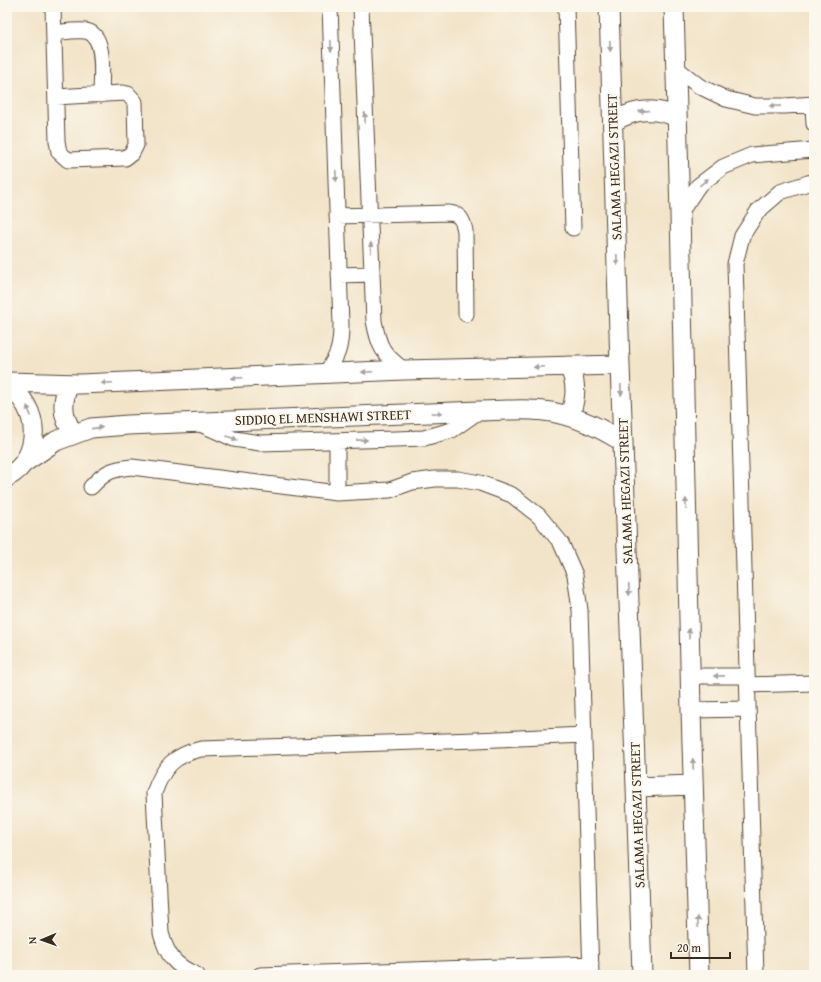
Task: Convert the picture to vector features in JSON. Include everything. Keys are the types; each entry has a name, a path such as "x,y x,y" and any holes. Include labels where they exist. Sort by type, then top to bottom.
{"street":[{"path":"53,7 56,97 58,147 59,152 68,160 125,158 135,149 135,102 128,94 123,93 56,97"},
{"path":"325,374 335,360 341,343 330,7"},
{"path":"361,7 374,321 378,341 388,358 404,370"},
{"path":"566,7 573,228"},
{"name":"SALAMA HEGAZI STREET","path":"609,7 620,365 642,975"},
{"path":"674,7 690,676 699,975"},
{"path":"54,33 85,31 96,37 100,48 101,95"},
{"path":"676,68 699,86 726,99 755,106 814,104 814,124"},
{"path":"613,122 622,116 644,110 667,112 677,117"},
{"path":"680,213 698,186 723,167 752,155 814,150"},
{"path":"756,975 735,264 742,236 758,211 780,192 814,182"},
{"path":"337,216 449,213 456,214 460,217 464,223 466,314"},
{"path":"339,275 372,274"},
{"path":"7,382 69,384 404,370 620,365"},
{"path":"569,366 575,386 573,406 569,416"},
{"path":"69,384 63,401 63,410 69,427 74,434"},
{"path":"7,386 16,392 28,407 34,425 32,444 13,474"},
{"name":"SIDDIQ EL MENSHAWI STREET","path":"13,474 56,441 91,428 120,425 531,410 569,416 594,425 623,442"},
{"path":"197,422 234,439 260,443 424,438 452,430 479,411"},
{"path":"337,440 337,493"},
{"path":"91,487 102,475 116,468 132,467 337,493 378,492 390,490 412,482 435,479 458,479 480,483 512,495 540,516 561,544 574,575 580,610 591,969 260,975"},
{"path":"690,676 814,683"},
{"path":"691,710 748,709"},
{"path":"197,975 184,970 173,960 165,948 161,933 154,793 166,768 176,759 188,752 201,749 472,741 584,735"},
{"path":"636,786 694,785"}]}
